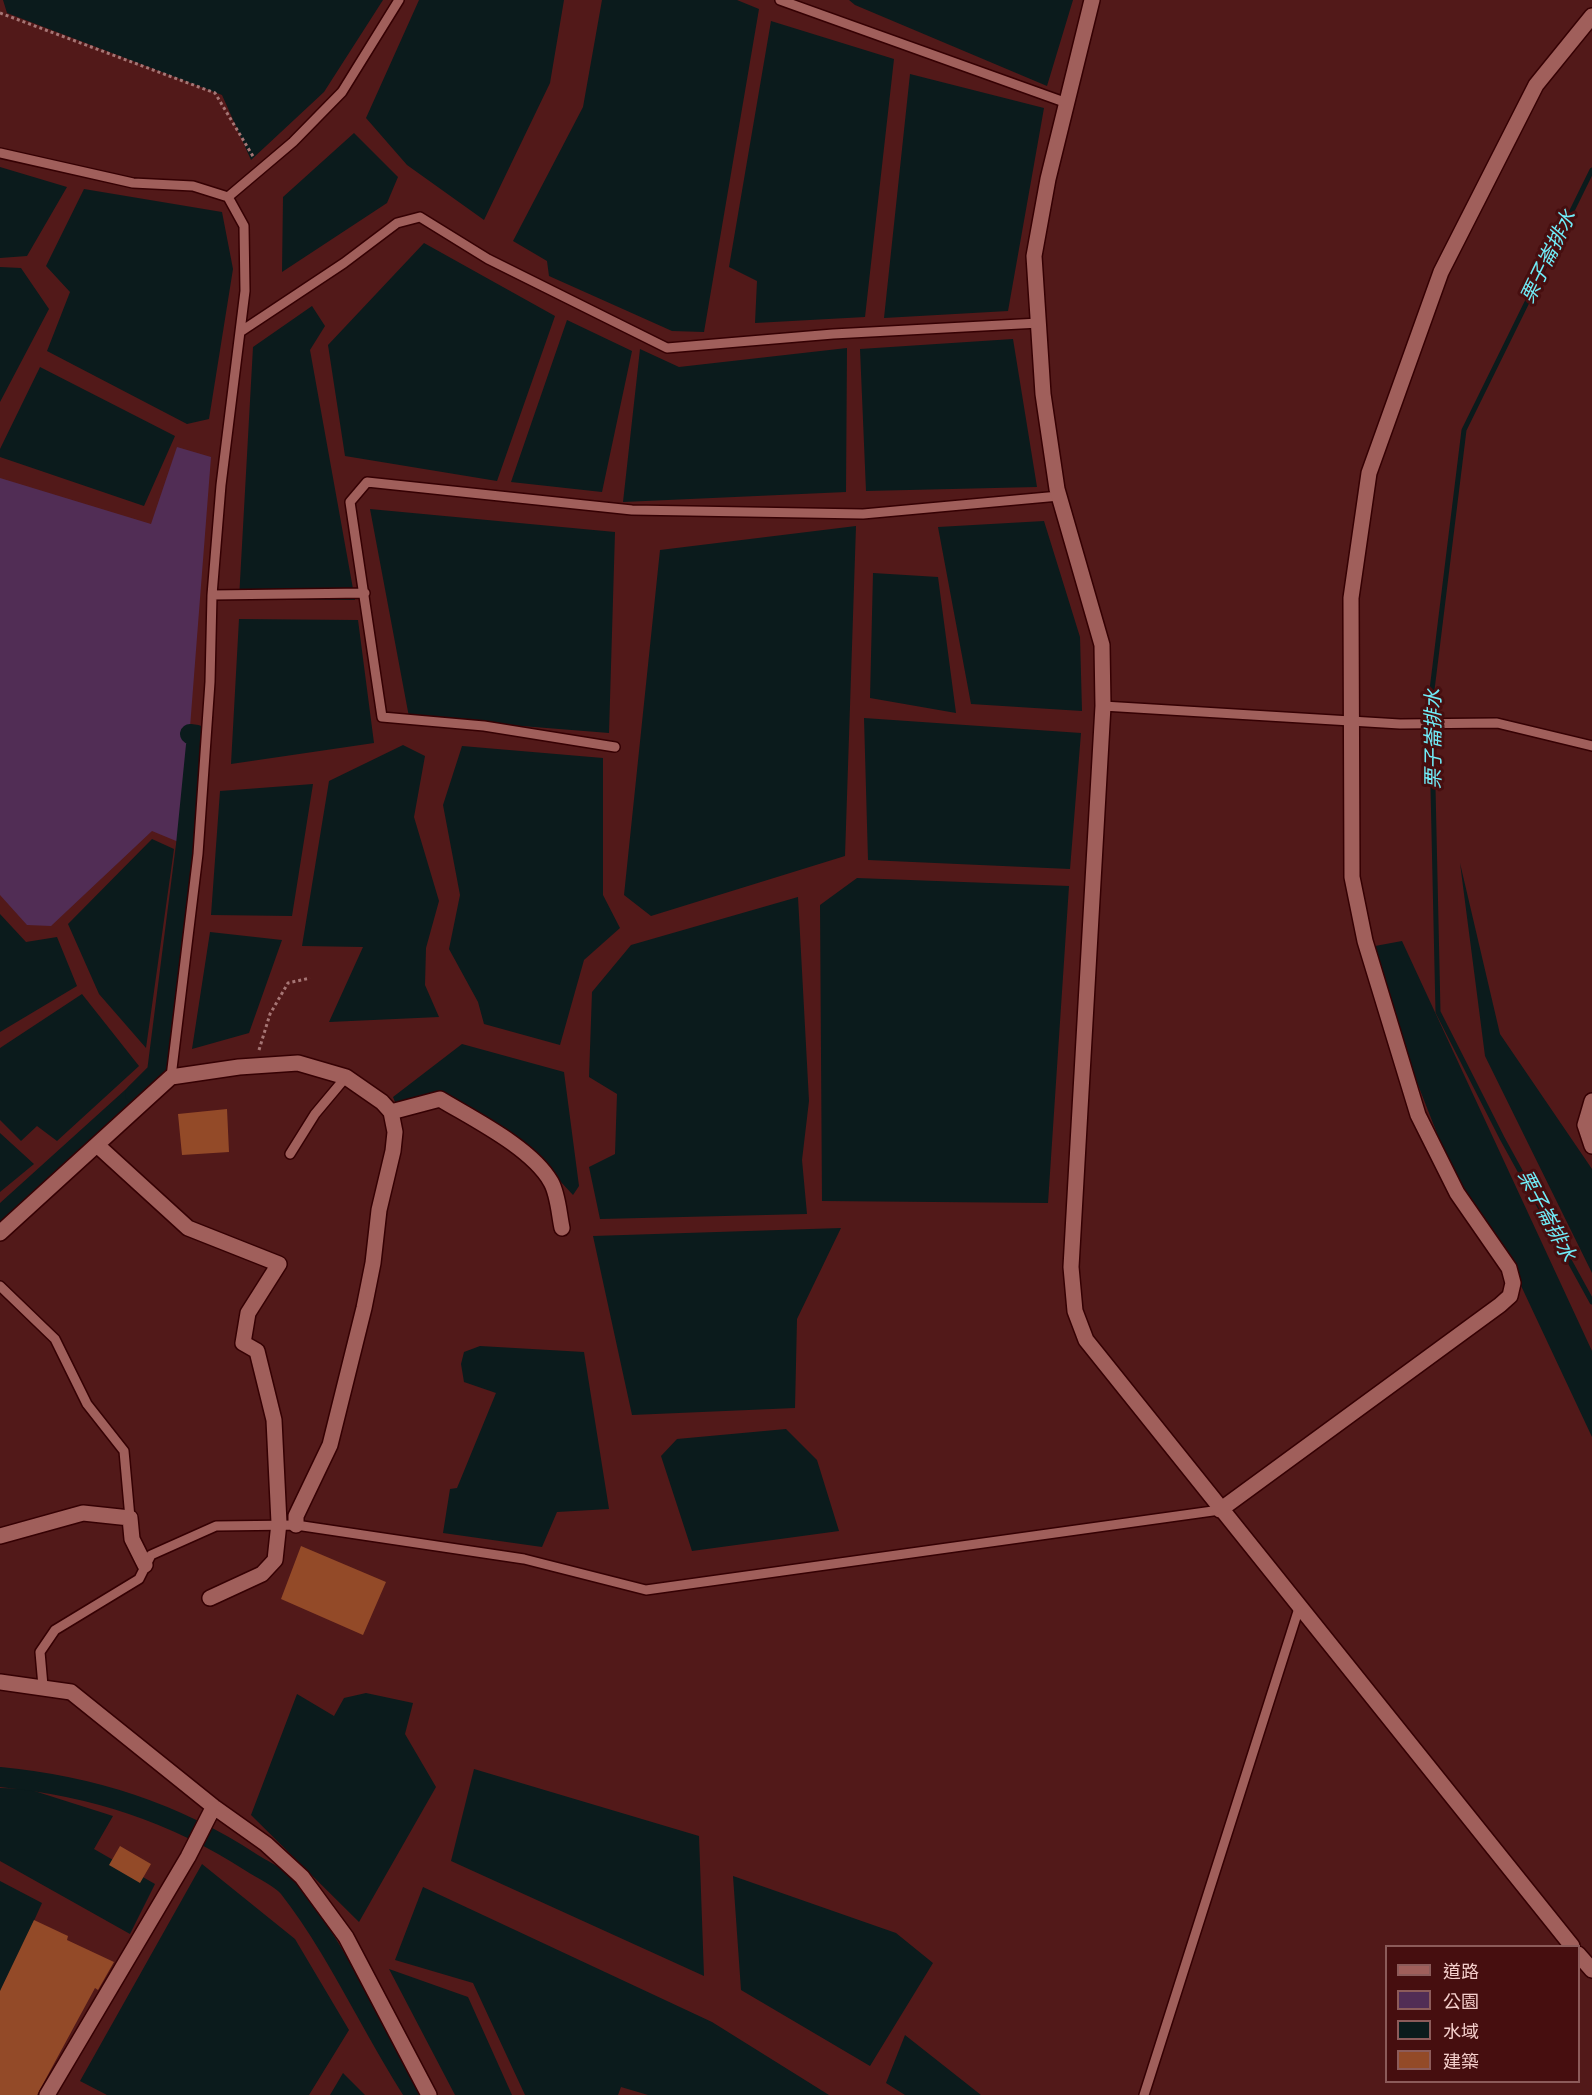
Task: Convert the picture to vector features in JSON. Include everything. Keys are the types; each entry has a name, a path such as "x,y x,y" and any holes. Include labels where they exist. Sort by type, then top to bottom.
{"street":[{"path":"1092,0 1048,179 1034,256 1043,394 1059,496 1102,645 1103,706 1071,1267 1075,1311 1086,1341 1299,1608 1370,1692 1570,1945"},
{"path":"1220,1510 1510,1296 1513,1283 1509,1268 1457,1193 1418,1116 1365,941 1352,877 1353,721 1350,598 1368,473 1441,272 1536,85 1592,16"},
{"path":"0,1233 171,1077 254,1066 298,1064 346,1077 382,1102 391,1112 395,1132 393,1151 379,1210 373,1263 364,1308 330,1445 296,1516 296,1525"},
{"path":"391,1112 440,1099 491,1129 524,1153 552,1183 562,1228"},
{"path":"1592,1101 1585,1125 1592,1146"},
{"path":"97,1145 188,1228 279,1264 248,1313 243,1343 257,1351 274,1419 279,1524 275,1560 262,1574 210,1598"},
{"path":"0,1536 83,1513 130,1518 132,1539 145,1564"},
{"path":"0,1682 43,1686 71,1692 205,1800 266,1844 302,1878 346,1937 429,2095"},
{"path":"47,2095 188,1857 213,1808"},
{"path":"1580,1956 1592,1970"}],"lane":[{"path":"228,197 292,142 342,92 399,0"},
{"path":"780,0 1067,103"},
{"path":"0,153 133,183 193,186 228,197 244,226 245,291 221,485 212,595 210,682 198,854 171,1077"},
{"path":"240,332 344,262 397,223 420,217 488,259 667,348 833,334 1039,323"},
{"path":"615,747 484,726 382,717 350,502 367,482 643,510 863,514 1059,496"},
{"path":"212,595 365,594"},
{"path":"1103,706 1400,724 1497,723 1592,746"},
{"path":"290,1154 315,1114 346,1077"},
{"path":"0,1286 55,1339 87,1404 124,1451 130,1518"},
{"path":"43,1686 40,1652 55,1630 139,1579 145,1564 152,1555 216,1526 296,1525 524,1559 646,1590 1220,1510"},
{"path":"1144,2095 1299,1608"}],"path":[{"path":"0,13 215,93 260,168"},
{"path":"254,1066 270,1014 288,983 310,978"}],"green space":[{"path":"177,447 211,457 181,843 152,831 51,926 27,925 0,895 0,478 151,524"}],"water":[{"path":"3,0 383,0 324,92 251,160 222,95 7,13"},
{"path":"419,0 564,0 550,83 484,220 407,165 366,118"},
{"path":"602,0 737,0 759,9 704,332 672,331 549,276 547,261 513,241 583,107"},
{"path":"849,0 1073,0 1047,86 855,5"},
{"path":"771,21 894,59 865,317 755,323 757,281 729,267"},
{"path":"910,74 1044,108 1008,311 884,318"},
{"path":"354,133 398,177 387,203 282,272 283,197"},
{"path":"0,167 67,187 27,256 0,258"},
{"path":"84,189 222,212 233,269 209,419 187,424 47,351 70,292 46,266"},
{"path":"424,243 555,316 497,481 345,456 328,345"},
{"path":"0,267 21,268 49,309 0,402"},
{"path":"312,306 325,326 310,350 355,600 239,599 253,347"},
{"path":"567,320 632,351 602,492 511,482"},
{"path":"1013,339 1037,487 866,491 860,349"},
{"path":"847,348 846,492 623,502 640,349 679,367"},
{"path":"40,367 175,436 144,506 0,457 0,449"},
{"path":"370,509 615,532 609,733 409,717"},
{"path":"1044,521 1080,637 1082,711 971,704 938,527"},
{"path":"856,526 845,856 651,916 624,895 660,550"},
{"path":"873,573 938,577 956,713 870,698"},
{"path":"239,619 358,620 374,743 231,764"},
{"path":"864,718 1081,733 1070,869 868,860"},
{"path":"403,745 425,756 414,817 439,901 426,948 425,985 439,1017 329,1022 363,947 302,946 329,781"},
{"path":"462,746 603,758 603,895 620,928 584,960 560,1045 484,1024 478,1002 449,949 460,895 443,805"},
{"path":"313,784 292,916 211,915 220,791"},
{"path":"152,839 174,849 146,1048 99,994 68,924"},
{"path":"1460,863 1500,1034 1592,1169 1592,1273 1485,1056"},
{"path":"857,878 1069,886 1048,1203 822,1201 820,905"},
{"path":"798,897 809,1101 802,1160 807,1214 600,1219 589,1167 615,1154 617,1094 589,1077 592,992 631,945"},
{"path":"0,914 26,942 57,937 77,986 0,1032"},
{"path":"210,932 282,940 249,1033 192,1049"},
{"path":"1402,941 1592,1351 1592,1437 1508,1258 1449,1164 1411,1067 1375,946"},
{"path":"82,994 139,1066 57,1141 37,1126 21,1141 0,1120 0,1048"},
{"path":"462,1044 564,1072 579,1186 573,1195 546,1166 453,1107 397,1107 393,1097"},
{"path":"146,1071 160,1078 0,1226 0,1203"},
{"path":"0,1133 34,1164 0,1192"},
{"path":"841,1228 797,1319 795,1408 632,1415 593,1236"},
{"path":"480,1346 584,1352 609,1509 557,1512 542,1547 443,1533 450,1489 457,1488 496,1393 464,1382 461,1364 464,1352"},
{"path":"786,1429 817,1460 839,1531 692,1551 661,1456 677,1439"},
{"path":"366,1693 413,1703 405,1734 436,1787 359,1922 251,1815 297,1694 334,1716 344,1698"},
{"path":"474,1769 699,1836 704,1976 451,1861"},
{"path":"0,1788 28,1789 113,1816 94,1849 155,1884 130,1934 0,1861"},
{"path":"202,1864 295,1939 349,2030 309,2095 107,2095 80,2081"},
{"path":"733,1876 896,1933 933,1963 870,2066 741,1990"},
{"path":"0,1881 42,1903 0,1996"},
{"path":"423,1887 712,2022 829,2095 648,2095 621,2087 618,2095 525,2095 473,1983 395,1960"},
{"path":"389,1969 468,1997 512,2095 455,2095"},
{"path":"905,2035 981,2095 905,2095 886,2083"},
{"path":"343,2073 365,2095 330,2095"}],"building":[{"path":"227,1109 229,1152 182,1155 178,1114"},
{"path":"301,1546 386,1582 363,1635 281,1599"},
{"path":"120,1846 151,1864 140,1883 109,1865"},
{"path":"34,1920 68,1936 67,1940 114,1962 98,1990 95,1988 37,2095 0,2095 0,1991"}],"waterway":[{"name":"栗子崙排水","path":"1592,170 1464,430 1431,698 1438,1012 1502,1138 1592,1302"},
{"path":"135,1094 157,1072 186,845 197,735 190,734"},
{"path":"0,1777 67,1787 131,1804 193,1829 272,1874 289,1888 324,1938 415,2095"}]}
